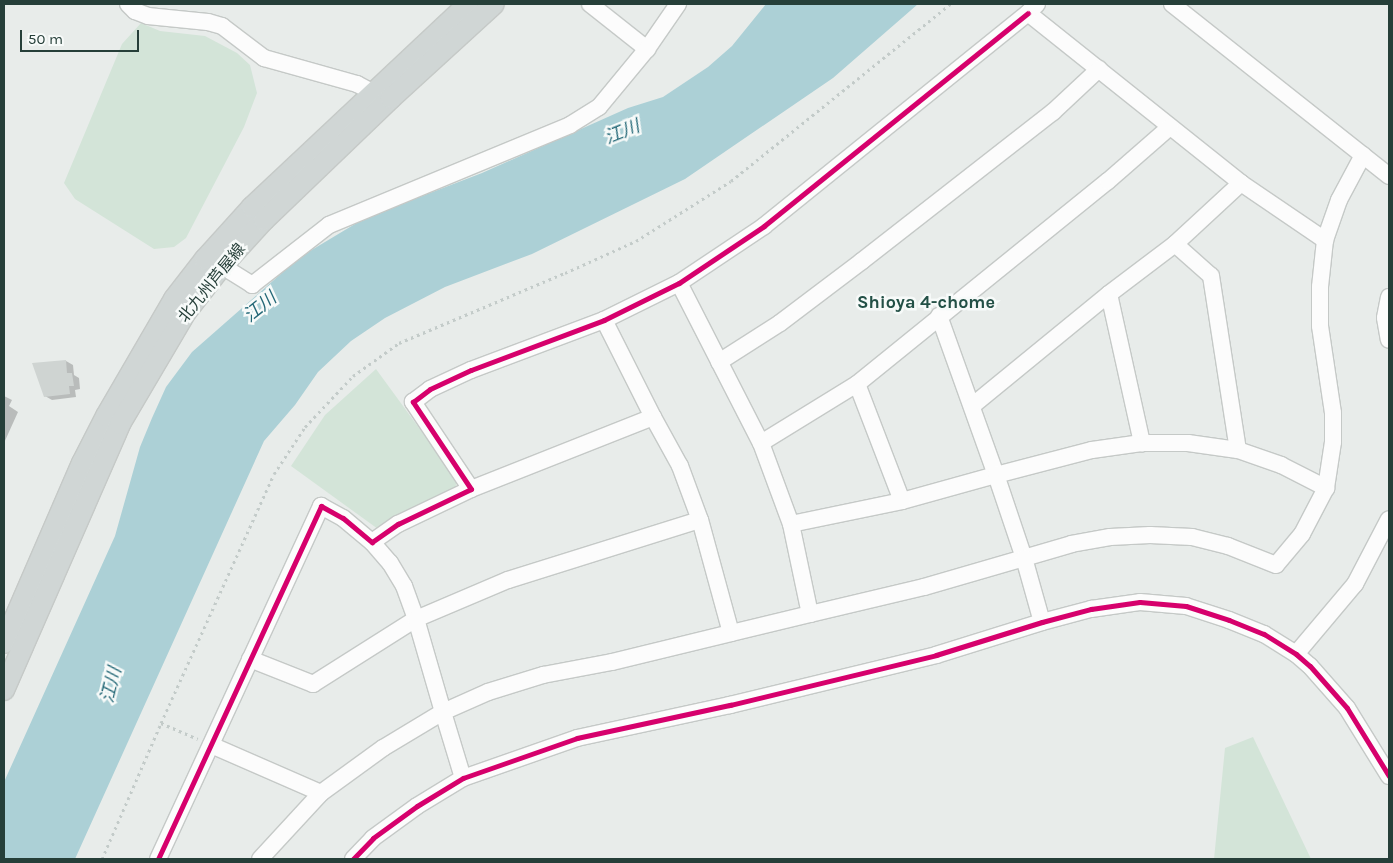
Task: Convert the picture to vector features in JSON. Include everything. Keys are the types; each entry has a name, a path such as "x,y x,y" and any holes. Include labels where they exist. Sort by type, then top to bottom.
{"main road":[{"name":"北九州芦屋線","path":"4,643 90,447 174,299 205,259 252,208 372,92 468,4"},
{"name":"北九州芦屋線","path":"4,690 120,424 186,312 222,266 264,220 376,112 494,4"}],"street":[{"path":"128,4 135,11 148,16 208,22 222,26 264,58 357,84 372,92"},
{"path":"590,4 647,49"},
{"path":"222,266 252,286 329,225 570,125 600,107 647,49 678,4"},
{"path":"1172,4 1389,176"},
{"path":"471,488 413,402 430,389 471,370 604,320 679,283 764,226 1033,8 1099,70 1241,183 1325,240"},
{"path":"719,362 780,323 862,261 1053,112 1099,70"},
{"path":"760,443 856,384 1108,181 1170,126"},
{"path":"260,859 321,793 383,748 443,712 488,692 543,675 612,662 924,587 1024,558 1100,539 1150,534 1192,537 1228,546 1276,565 1302,534 1326,488 1333,442 1333,413 1320,326 1320,287 1325,240 1340,200 1363,155"},
{"path":"972,406 1109,294 1175,244 1241,183"},
{"path":"1175,244 1210,276 1238,450"},
{"path":"679,283 760,443 790,524 810,614"},
{"path":"1109,294 1142,442"},
{"path":"1389,298 1385,318 1389,340"},
{"path":"939,316 1024,558 1042,622"},
{"path":"604,320 680,466 700,520 730,633"},
{"path":"856,384 902,502"},
{"path":"372,542 398,524 471,488 654,417"},
{"path":"790,524 902,502 1092,450 1142,442 1188,442 1238,450 1281,466 1326,488"},
{"path":"158,859 321,506 343,518 372,542 390,563 404,586 416,619 463,778"},
{"path":"1296,654 1355,584 1389,519"},
{"path":"250,659 313,684 416,619 508,580 700,520"},
{"path":"353,859 381,832 417,806 463,778 576,738 730,705 936,655 1091,609 1140,602 1186,606 1264,634 1296,654 1310,666 1347,708 1389,776"},
{"path":"211,745 321,793"}],"path":[{"path":"102,859 161,723 274,474 305,427 353,376 399,343 636,241 731,181 950,4"},
{"path":"161,723 211,745"}],"green space":[{"path":"141,23 160,31 205,36 237,53 250,65 257,93 244,127 186,238 174,247 154,249 75,199 64,183 122,44"},
{"path":"376,369 457,480 455,489 378,529 291,466 325,415"},
{"path":"1253,737 1311,859 1214,859 1225,748"}],"water":[{"name":"江川","path":"766,4 918,4 833,78 685,179 532,254 445,287 385,318 351,341 318,372 295,405 264,441 75,859 4,859 4,782 115,536 140,447 152,418 166,387 192,352 300,257 365,218 482,173 628,108 663,97 708,67 732,46"}],"building":[{"path":"66,360 67,373 72,373 74,386 69,386 70,394 44,397 32,363"}],"cycle path":[{"path":"158,859 321,506 343,518 372,542 398,524 471,489 413,402 430,389 471,370 604,320 679,283 764,226 1028,13"},
{"path":"353,859 373,838 417,806 463,778 577,738 730,705 936,655 1091,609 1140,602 1186,606 1229,620 1264,634 1296,654 1310,666 1347,708 1389,776"}],"district":[{"name":"Shioya 4-chome","path":"926,302"}]}
